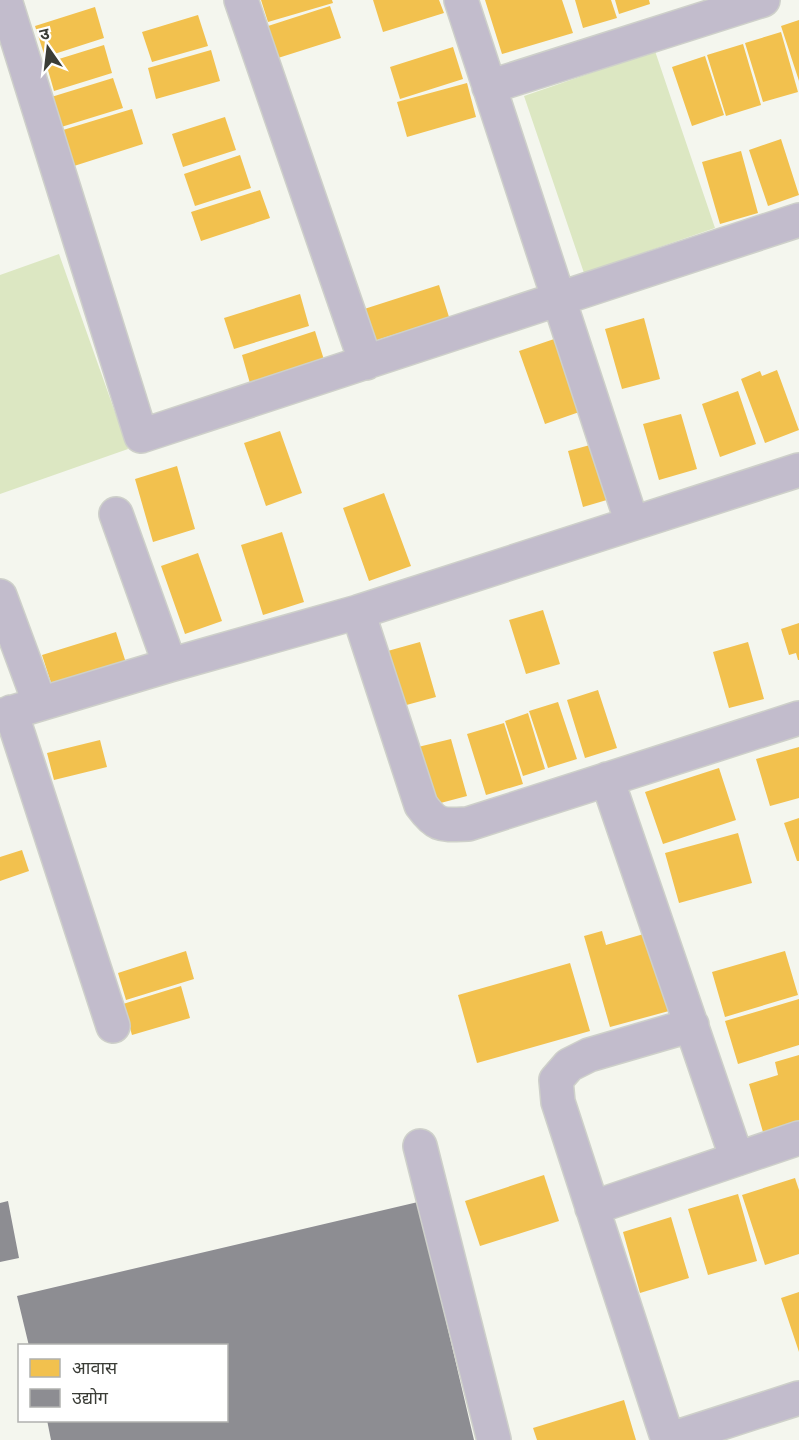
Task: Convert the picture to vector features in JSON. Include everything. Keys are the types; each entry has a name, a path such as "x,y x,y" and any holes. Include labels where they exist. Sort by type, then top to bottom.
{"street":[{"path":"5,0 141,436 799,220"},
{"path":"241,0 366,363"},
{"path":"461,0 632,523"},
{"path":"489,87 763,0"},
{"path":"17,711 358,612 799,470"},
{"path":"116,514 170,665"},
{"path":"0,596 17,711 113,1026"},
{"path":"358,612 421,805 433,821 449,825 468,824 799,718"},
{"path":"607,780 737,1159"},
{"path":"692,1025 589,1055 569,1065 556,1080 558,1102 668,1440 799,1398"},
{"path":"592,1208 799,1138"},
{"path":"420,1146 494,1440"}],"green space":[{"path":"655,51 715,228 584,273 524,96"},
{"path":"59,254 128,449 0,494 0,275"}],"building: आवास":[{"path":"261,0 332,0 333,3 268,22"},
{"path":"373,0 439,0 444,13 383,32"},
{"path":"485,0 562,0 573,33 502,54"},
{"path":"575,0 611,0 617,18 583,28"},
{"path":"615,0 649,0 650,4 619,14"},
{"path":"330,6 341,38 278,58 268,26"},
{"path":"95,7 104,38 45,57 35,26"},
{"path":"198,15 208,46 152,62 142,32"},
{"path":"799,20 799,81 781,26"},
{"path":"781,32 798,92 763,102 745,43"},
{"path":"743,44 761,105 726,116 707,55"},
{"path":"104,45 112,73 54,91 46,63"},
{"path":"453,47 463,79 400,99 390,67"},
{"path":"211,50 220,81 156,99 148,68"},
{"path":"705,56 724,115 692,126 672,67"},
{"path":"113,78 123,108 58,128 48,98"},
{"path":"467,83 476,117 407,137 397,102"},
{"path":"132,109 143,144 74,166 63,130"},
{"path":"225,117 236,150 183,167 172,134"},
{"path":"781,139 799,195 768,206 749,150"},
{"path":"741,151 758,213 720,224 702,162"},
{"path":"240,155 251,188 195,206 184,174"},
{"path":"260,190 270,218 201,241 191,212"},
{"path":"439,285 449,317 368,343 358,311"},
{"path":"300,294 309,326 234,349 224,318"},
{"path":"644,318 660,379 622,389 605,329"},
{"path":"315,331 325,363 251,387 242,355"},
{"path":"560,337 585,410 545,424 519,351"},
{"path":"777,370 799,430 765,443 741,379 760,371 762,376"},
{"path":"738,391 756,444 720,457 702,404"},
{"path":"681,414 697,469 659,480 643,424"},
{"path":"280,431 302,493 266,506 244,443"},
{"path":"601,442 617,497 583,507 568,451"},
{"path":"177,466 195,529 153,542 135,479"},
{"path":"384,493 411,566 369,581 343,508"},
{"path":"282,532 304,602 263,615 241,545"},
{"path":"198,553 222,621 185,634 161,566"},
{"path":"543,610 560,664 526,674 509,620"},
{"path":"799,623 798,660 796,653 789,655 781,629"},
{"path":"116,632 128,669 54,692 42,655"},
{"path":"420,642 436,697 399,707 384,652"},
{"path":"748,642 764,699 729,708 713,652"},
{"path":"598,690 617,748 585,758 567,700"},
{"path":"558,702 577,759 548,768 529,711"},
{"path":"528,713 545,769 523,776 505,721"},
{"path":"504,723 523,784 486,795 467,734"},
{"path":"451,739 467,796 433,805 418,747"},
{"path":"100,740 107,767 54,780 47,753"},
{"path":"799,747 799,798 770,806 756,759"},
{"path":"719,768 736,820 663,844 645,792"},
{"path":"799,818 799,861 797,861 784,823"},
{"path":"738,833 752,883 679,903 665,853"},
{"path":"22,850 29,871 0,881 0,857"},
{"path":"602,931 606,945 647,933 669,1011 610,1027 584,936"},
{"path":"186,951 194,979 126,1000 118,973"},
{"path":"785,951 798,995 725,1017 712,972"},
{"path":"570,963 590,1031 477,1063 458,995"},
{"path":"181,986 190,1018 132,1035 123,1004"},
{"path":"799,999 799,1045 738,1064 725,1021"},
{"path":"799,1055 799,1122 763,1132 749,1084 778,1075 775,1062"},
{"path":"544,1175 559,1221 480,1246 465,1201"},
{"path":"795,1178 799,1190 799,1254 765,1265 742,1195"},
{"path":"738,1194 757,1261 708,1275 688,1209"},
{"path":"671,1217 689,1278 640,1293 623,1232"},
{"path":"799,1292 799,1352 781,1298"},
{"path":"624,1400 636,1440 537,1440 533,1428"}],"building: उद्योग":[{"path":"8,1201 19,1258 0,1262 0,1203"},
{"path":"418,1202 474,1440 51,1440 47,1422 228,1422 228,1344 29,1344 17,1296"}]}
